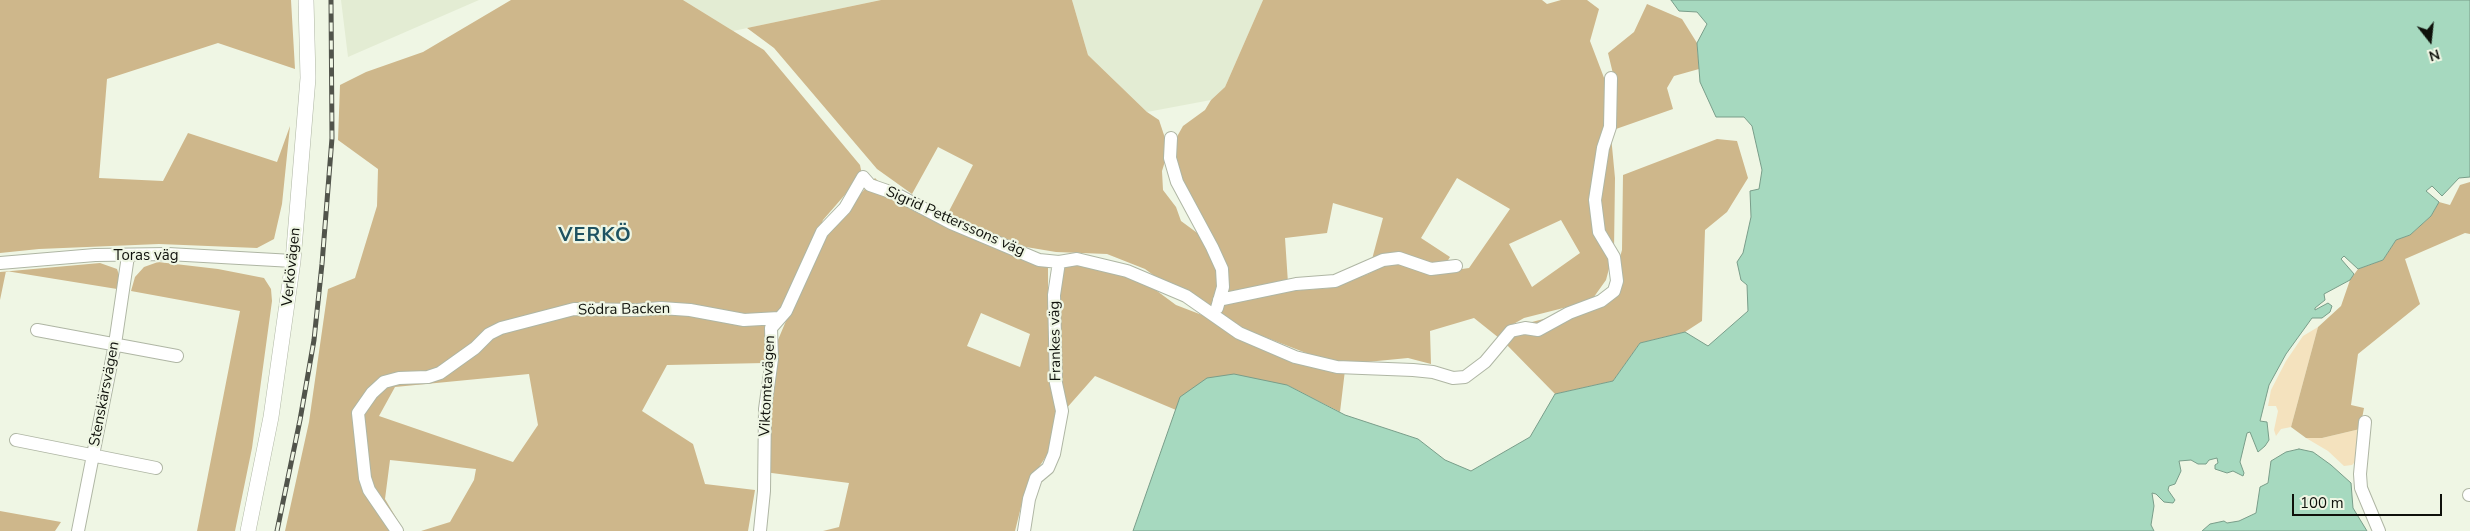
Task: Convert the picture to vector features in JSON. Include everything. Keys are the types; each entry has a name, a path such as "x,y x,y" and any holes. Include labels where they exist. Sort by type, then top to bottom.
{"main road":[{"name":"Verkövägen","path":"248,531 271,417 293,261 308,78 306,0"}],"street":[{"name":"Sigrid Petterssons väg","path":"863,177 870,185 896,194 951,223 1005,248 1039,260 1059,262 1077,260 1128,271 1186,296 1255,341 1295,357 1337,367 1413,370 1433,372 1453,378 1472,373 1485,362 1511,331 1525,328 1538,330 1570,313 1601,301 1614,291 1618,281 1614,257 1599,232 1595,200 1603,148 1610,127 1611,78"},
{"path":"1171,138 1170,158 1177,182 1222,269 1223,287 1215,315"},
{"name":"Viktomtavägen","path":"760,531 764,491 765,408 772,359 771,328 786,311 822,232 845,208 863,177"},
{"name":"Toras väg","path":"0,263 95,255 168,254 293,261"},
{"name":"Stenskärsvägen","path":"78,531 115,344 128,256"},
{"path":"1219,300 1296,284 1335,281 1383,260 1399,258 1431,269 1456,266"},
{"name":"Frankes väg","path":"1024,531 1029,499 1036,478 1048,468 1054,454 1062,411 1056,383 1054,294 1059,262"},
{"name":"Södra Backen","path":"397,531 369,490 365,478 358,413 372,393 384,382 399,378 428,377 440,373 475,348 489,334 501,328 574,309 636,310 662,308 690,310 744,320 779,318"},
{"path":"37,330 177,356"},
{"path":"2365,422 2360,474 2361,488 2379,531"},
{"path":"16,440 156,468"}],"shaded area":[{"path":"0,0 291,0 295,69 218,43 107,79 99,178 163,181 188,133 277,162 290,126 282,204 274,239 257,248 159,244 39,249 0,253"},
{"path":"341,0 479,0 348,57"},
{"path":"511,0 683,0 764,50 860,165 862,175 823,220 802,275 768,344 765,363 667,365 642,411 693,444 705,484 755,490 748,531 421,531 450,522 474,480 476,469 390,460 385,499 404,531 285,531 309,422 328,289 355,278 377,206 378,169 338,140 340,85 366,72 423,52","holes":["529,374 538,425 513,462 379,416 395,387"]},
{"path":"683,0 881,0 733,31"},
{"path":"881,0 1072,0 1088,55 1147,112 1159,120 1165,138 1166,158 1162,171 1163,190 1176,207 1181,221 1200,235 1216,268 1217,285 1212,308 1179,294 1145,269 1107,254 1056,252 1020,246 948,213 973,165 938,147 912,194 877,169 774,48 747,28"},
{"path":"1072,0 1263,0 1225,87 1211,100 1147,112 1088,55"},
{"path":"1263,0 1542,0 1547,4 1561,0 1587,0 1599,9 1590,41 1606,83 1615,178 1614,250 1606,280 1591,301 1524,318 1510,326 1499,338 1474,318 1430,331 1431,364 1408,358 1346,364 1332,363 1244,329 1219,314 1222,304 1288,291 1330,288 1368,274 1384,265 1400,263 1428,274 1469,268 1510,209 1457,178 1421,238 1450,257 1445,265 1434,267 1401,255 1371,263 1383,218 1333,203 1327,233 1285,238 1288,283 1224,296 1225,287 1180,180 1174,142 1183,126 1205,110 1211,100 1225,87","holes":["1561,220 1580,253 1532,287 1509,244"]},
{"path":"1671,0 2470,0 2470,177 2459,178 2442,196 2432,186 2426,191 2439,202 2431,216 2410,235 2396,240 2383,260 2358,269 2344,256 2341,259 2354,274 2350,280 2324,294 2325,300 2315,310 2328,303 2332,306 2330,312 2322,318 2312,318 2286,354 2269,385 2260,421 2267,422 2269,440 2265,446 2258,452 2250,432 2247,433 2240,462 2244,473 2243,476 2233,471 2227,473 2215,469 2215,465 2218,463 2217,458 2209,460 2206,464 2198,464 2191,460 2179,461 2181,471 2175,484 2169,486 2168,490 2175,500 2173,503 2164,502 2156,494 2152,493 2154,506 2151,525 2154,531 1133,531 1180,397 1207,378 1234,374 1287,385 1345,415 1418,439 1445,460 1471,471 1530,437 1555,394 1613,381 1640,343 1685,332 1708,346 1748,311 1747,285 1741,280 1737,262 1743,253 1751,217 1750,191 1759,189 1762,170 1752,126 1744,117 1716,117 1700,82 1697,43 1707,24 1697,12 1679,11"},
{"path":"1647,4 1682,19 1697,43 1699,69 1674,76 1667,88 1673,109 1616,129 1615,82 1608,53 1634,32"},
{"path":"1717,139 1737,141 1748,178 1727,212 1705,230 1702,321 1685,332 1640,343 1613,381 1555,394 1505,343 1528,323 1598,305 1613,282 1622,250 1623,175"},
{"path":"875,178 887,190 1048,265 1048,306 1058,416 1047,455 1033,476 1023,499 1015,531 823,531 839,527 849,483 764,472 775,347 818,245","holes":["981,313 1030,334 1020,367 967,346"]},
{"path":"2470,182 2470,234 2465,233 2405,259 2420,304 2358,354 2351,405 2364,408 2360,429 2322,438 2306,438 2291,427 2318,327 2341,306 2350,280 2358,269 2383,260 2396,240 2410,235 2431,216 2439,202 2450,205 2460,185"},
{"path":"158,262 218,269 264,278 271,289 272,301 252,448 235,531 197,531 240,311 131,291 135,277 144,267"},
{"path":"100,263 117,269 120,278 117,289 8,271"},
{"path":"1068,263 1134,274 1176,305 1345,370 1340,412 1287,385 1180,397 1176,410 1095,376 1065,410 1058,383 1058,297 1063,272"},
{"path":"6,271 0,300 0,272"},
{"path":"2318,327 2291,427 2281,429 2276,436 2274,430 2278,411 2276,406 2268,406 2271,390 2286,361 2303,336"},
{"path":"2360,429 2357,460 2352,465 2344,466 2328,451 2306,438 2322,438"},
{"path":"2299,449 2313,452 2351,483 2353,508 2367,531 2202,531 2210,524 2224,521 2227,523 2239,521 2256,513 2260,487 2268,483 2271,461 2286,452"},
{"path":"0,511 61,522 55,531 0,531"}],"railway":[{"path":"277,531 314,340 322,264 332,138 331,0"}],"district":[{"name":"VERKÖ","path":"595,236"}]}
